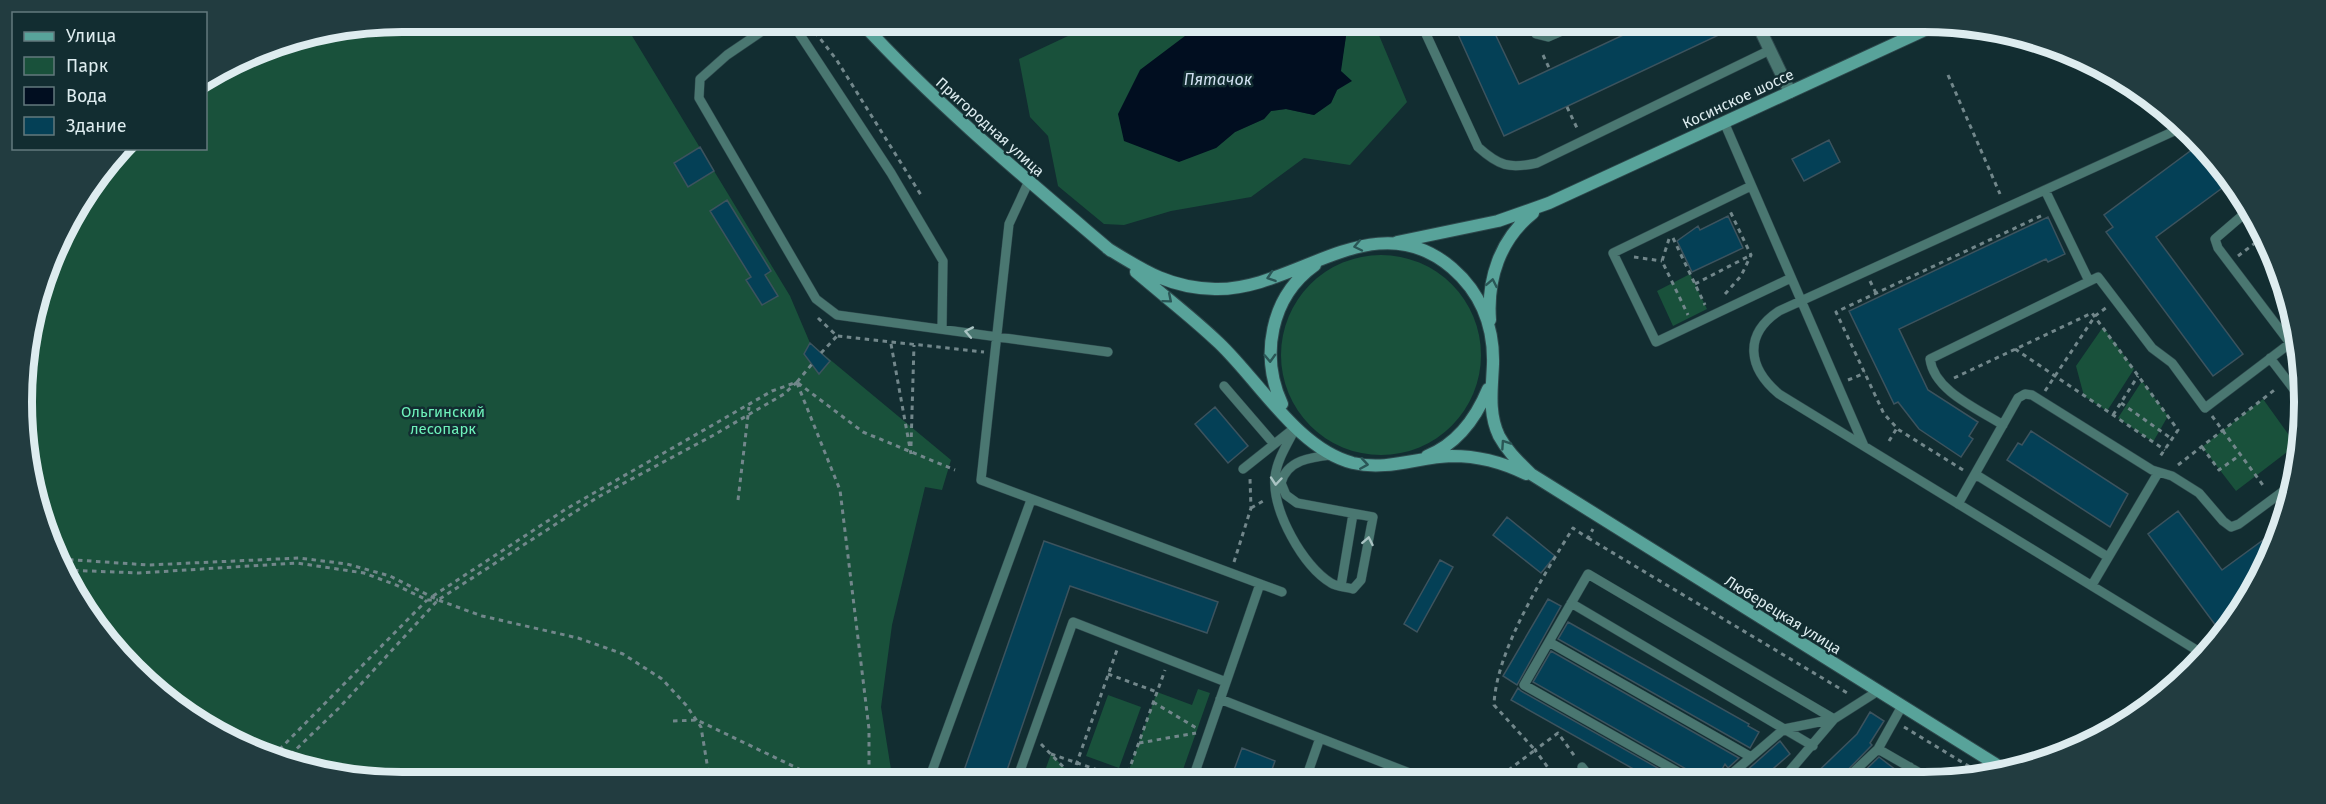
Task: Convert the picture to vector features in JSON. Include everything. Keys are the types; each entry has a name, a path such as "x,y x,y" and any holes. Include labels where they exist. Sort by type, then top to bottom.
{"main road":[{"name":"Пригородная улица","path":"871,32 949,111 1028,183 1107,248"},
{"name":"Косинское шоссе","path":"1391,243 1498,221 1549,203 1920,32"},
{"name":"Косинское шоссе","path":"1492,341 1491,286 1503,248 1521,222 1549,203"},
{"path":"1107,248 1168,283 1217,289 1248,285 1347,248 1368,244 1391,243 1432,255 1450,267 1479,300 1488,320 1492,341 1491,407 1499,436 1519,462 1546,484"},
{"path":"1107,248 1218,342 1312,443 1332,455 1372,466 1395,466 1451,456 1489,461 1508,466 1546,484"},
{"path":"1296,427 1275,390 1270,368 1270,345 1281,304 1293,286 1326,257"},
{"path":"1415,462 1453,441 1469,424 1485,395 1493,364"},
{"name":"Люберецкая улица","path":"1546,484 1997,765"}],"street":[{"path":"1761,32 1790,92"}],"lane":[{"path":"761,32 727,55 700,79 699,98 816,299 837,315 1108,352"},
{"path":"798,32 891,173 943,261 942,328"},
{"path":"1425,32 1478,147 1494,162 1517,167 1537,163 1770,50"},
{"path":"1536,32 1541,37 1548,37 1560,32"},
{"path":"1724,122 1864,446"},
{"path":"2176,130 1773,315 1760,328 1755,341 1755,364 1761,376 1779,394 2199,651"},
{"path":"1028,183 1009,224 981,480 1282,592"},
{"path":"1751,186 1612,253 1656,342 1791,278"},
{"path":"2045,190 2089,281"},
{"path":"2243,214 2220,232 2215,239 2229,263 2287,332"},
{"path":"2003,425 1941,384 1930,359 1934,355 2098,277 2152,348 2172,363 2205,408 2289,344"},
{"path":"2270,358 2294,390"},
{"path":"1224,386 1274,444"},
{"path":"1958,504 2018,398 2025,394 2199,493 2231,527 2240,524 2283,491"},
{"path":"1246,467 1296,427"},
{"path":"1296,427 1280,457 1275,476 1275,496 1290,534 1309,560 1332,584 1353,589 1361,580 1373,518 1297,503 1290,500 1282,490 1282,476 1287,469 1304,460 1332,455"},
{"path":"2091,585 2159,472"},
{"path":"1974,475 2108,557"},
{"path":"932,772 1031,500"},
{"path":"1341,586 1353,514"},
{"path":"1678,772 1524,686 1588,574 1834,719"},
{"path":"1194,772 1260,584"},
{"path":"1571,603 1813,746"},
{"path":"1020,772 1073,622 1226,682"},
{"path":"1549,642 1747,755"},
{"path":"1733,772 1747,755 1784,729 1834,719 1878,691"},
{"path":"1220,699 1407,772"},
{"path":"1854,772 1878,749 1902,706"},
{"path":"1789,772 1834,719"},
{"path":"1308,772 1320,738"},
{"path":"1878,749 1918,772"},
{"path":"1582,767 1586,772"},
{"path":"1905,772 1910,767"}],"path":[{"path":"1543,54 1550,70"},
{"path":"1948,75 2000,194"},
{"path":"1567,106 1577,128"},
{"path":"1722,298 1742,276 1751,255 1724,200"},
{"path":"1974,475 1897,428 1884,414 1836,312 2054,210"},
{"path":"1682,322 1690,318 1662,261 1671,235 1707,309"},
{"path":"2229,263 2257,241"},
{"path":"1964,245 1967,251"},
{"path":"1695,284 1751,255"},
{"path":"1870,281 1876,293"},
{"path":"2039,400 2095,316 2116,301"},
{"path":"812,312 837,336 994,353"},
{"path":"1941,384 2092,313 2178,430 2165,450 2159,472"},
{"path":"821,353 837,336"},
{"path":"891,343 911,454"},
{"path":"911,454 915,345"},
{"path":"2015,349 2165,450"},
{"path":"290,755 346,700 438,600 598,497 784,394 812,364"},
{"path":"1848,380 1865,373"},
{"path":"2113,415 2138,375"},
{"path":"2159,472 2202,447 2287,381"},
{"path":"797,382 863,432 955,471"},
{"path":"433,596 566,509 750,406 772,391 797,382"},
{"path":"797,382 840,490 869,729 869,772"},
{"path":"2121,403 2172,439"},
{"path":"738,500 750,406"},
{"path":"2205,408 2273,499"},
{"path":"1889,441 1897,428"},
{"path":"2202,447 2220,470 2240,454"},
{"path":"1230,573 1251,508 1246,467"},
{"path":"1251,508 1275,496"},
{"path":"1588,538 1600,518"},
{"path":"1551,772 1535,750 1494,705 1495,683 1534,590 1573,528 1862,702"},
{"path":"67,559 149,565 299,558 347,564 390,576 427,600 438,600"},
{"path":"72,570 139,573 297,563 364,573 433,596 438,600 482,616 578,638 623,654 662,679 701,727 708,772"},
{"path":"458,580 462,586"},
{"path":"278,751 427,600"},
{"path":"1074,772 1119,642"},
{"path":"1130,772 1169,660"},
{"path":"1108,674 1157,692"},
{"path":"1139,743 1197,731 1153,702"},
{"path":"672,721 697,720 805,772"},
{"path":"1894,720 1972,769"},
{"path":"1506,772 1558,733 1582,767"},
{"path":"1033,735 1068,772"},
{"path":"1051,754 1102,772"}],"green space":[{"name":"Ольгинский лесопарк","path":"378,32 630,32 790,296 810,343 951,460 942,490 925,487 892,625 881,707 891,772 378,772 330,765 283,753 238,734 196,710 176,696 140,664 108,628 94,608 60,544 44,498 39,474 32,426 32,378 39,330 44,306 60,260 94,196 131,150 207,150 207,87 238,70 283,51 330,39"},
{"path":"1077,32 1190,32 1140,70 1216,148 1235,132 1264,119 1271,111 1286,109 1314,115 1331,103 1337,90 1346,36 1343,32 1378,32 1407,102 1350,165 1304,158 1251,197 1171,211 1124,225 1104,224 1058,186 1048,136 1030,117 1019,59"},
{"path":"1371,255 1391,255 1419,262 1452,284 1474,317 1481,345 1481,365 1474,393 1452,426 1419,448 1391,455 1371,455 1343,448 1325,438 1304,419 1285,384 1281,365 1281,345 1288,317 1298,299 1317,278 1352,259"},
{"path":"1690,274 1707,309 1673,326 1657,291"},
{"path":"2103,327 2134,369 2107,411 2084,396 2076,366"},
{"path":"2142,381 2168,416 2153,442 2118,418"},
{"path":"2263,399 2292,440 2291,449 2236,491 2202,447"},
{"path":"1198,689 1210,693 1182,772 1128,772 1157,692 1192,705"},
{"path":"1108,695 1141,707 1119,768 1086,756"},
{"path":"1051,754 1068,772 1045,772"}],"water":[{"name":"Пятачок","path":"1190,32 1343,32 1346,36 1341,71 1352,81 1337,90 1331,103 1314,115 1286,109 1271,111 1264,119 1235,132 1216,148 1179,162 1124,141 1118,114 1140,70"}],"building":[{"path":"1457,32 1494,32 1519,84 1630,32 1720,32 1721,34 1504,136"},
{"path":"1829,140 1840,162 1804,181 1792,159"},
{"path":"700,147 714,171 688,187 674,163"},
{"path":"2194,148 2225,186 2156,237 2243,354 2213,376 2106,232 2113,227 2104,215"},
{"path":"727,200 771,271 765,275 778,296 762,305 746,280 751,277 710,211"},
{"path":"1728,216 1743,248 1692,272 1677,241 1698,226 1700,230"},
{"path":"2048,217 2065,254 2048,262 2046,259 1899,329 1928,390 1978,422 1969,436 1973,439 1961,457 1919,429 1898,402 1894,404 1849,311"},
{"path":"810,343 830,361 819,374 804,354"},
{"path":"1215,407 1248,446 1228,463 1195,424"},
{"path":"2031,431 2128,494 2110,527 2007,460 2018,443 2022,445"},
{"path":"2178,511 2222,570 2269,536 2245,587 2223,621 2216,626 2148,534"},
{"path":"1507,517 1555,556 1541,573 1493,535"},
{"path":"1044,541 1218,602 1207,633 1070,586 1006,772 963,772"},
{"path":"1440,560 1453,567 1417,632 1404,624"},
{"path":"1548,599 1561,606 1517,685 1503,676"},
{"path":"1568,622 1749,724 1748,726 1759,732 1750,748 1558,639"},
{"path":"1551,651 1739,758 1728,768 1725,764 1720,772 1691,772 1533,682"},
{"path":"1518,688 1665,772 1639,772 1511,700"},
{"path":"1870,712 1884,721 1870,743 1872,745 1846,772 1817,772 1857,734"},
{"path":"1780,741 1790,754 1769,772 1745,772"},
{"path":"1242,748 1275,761 1271,772 1233,772"},
{"path":"1879,757 1896,770 1894,772 1863,772"}]}
